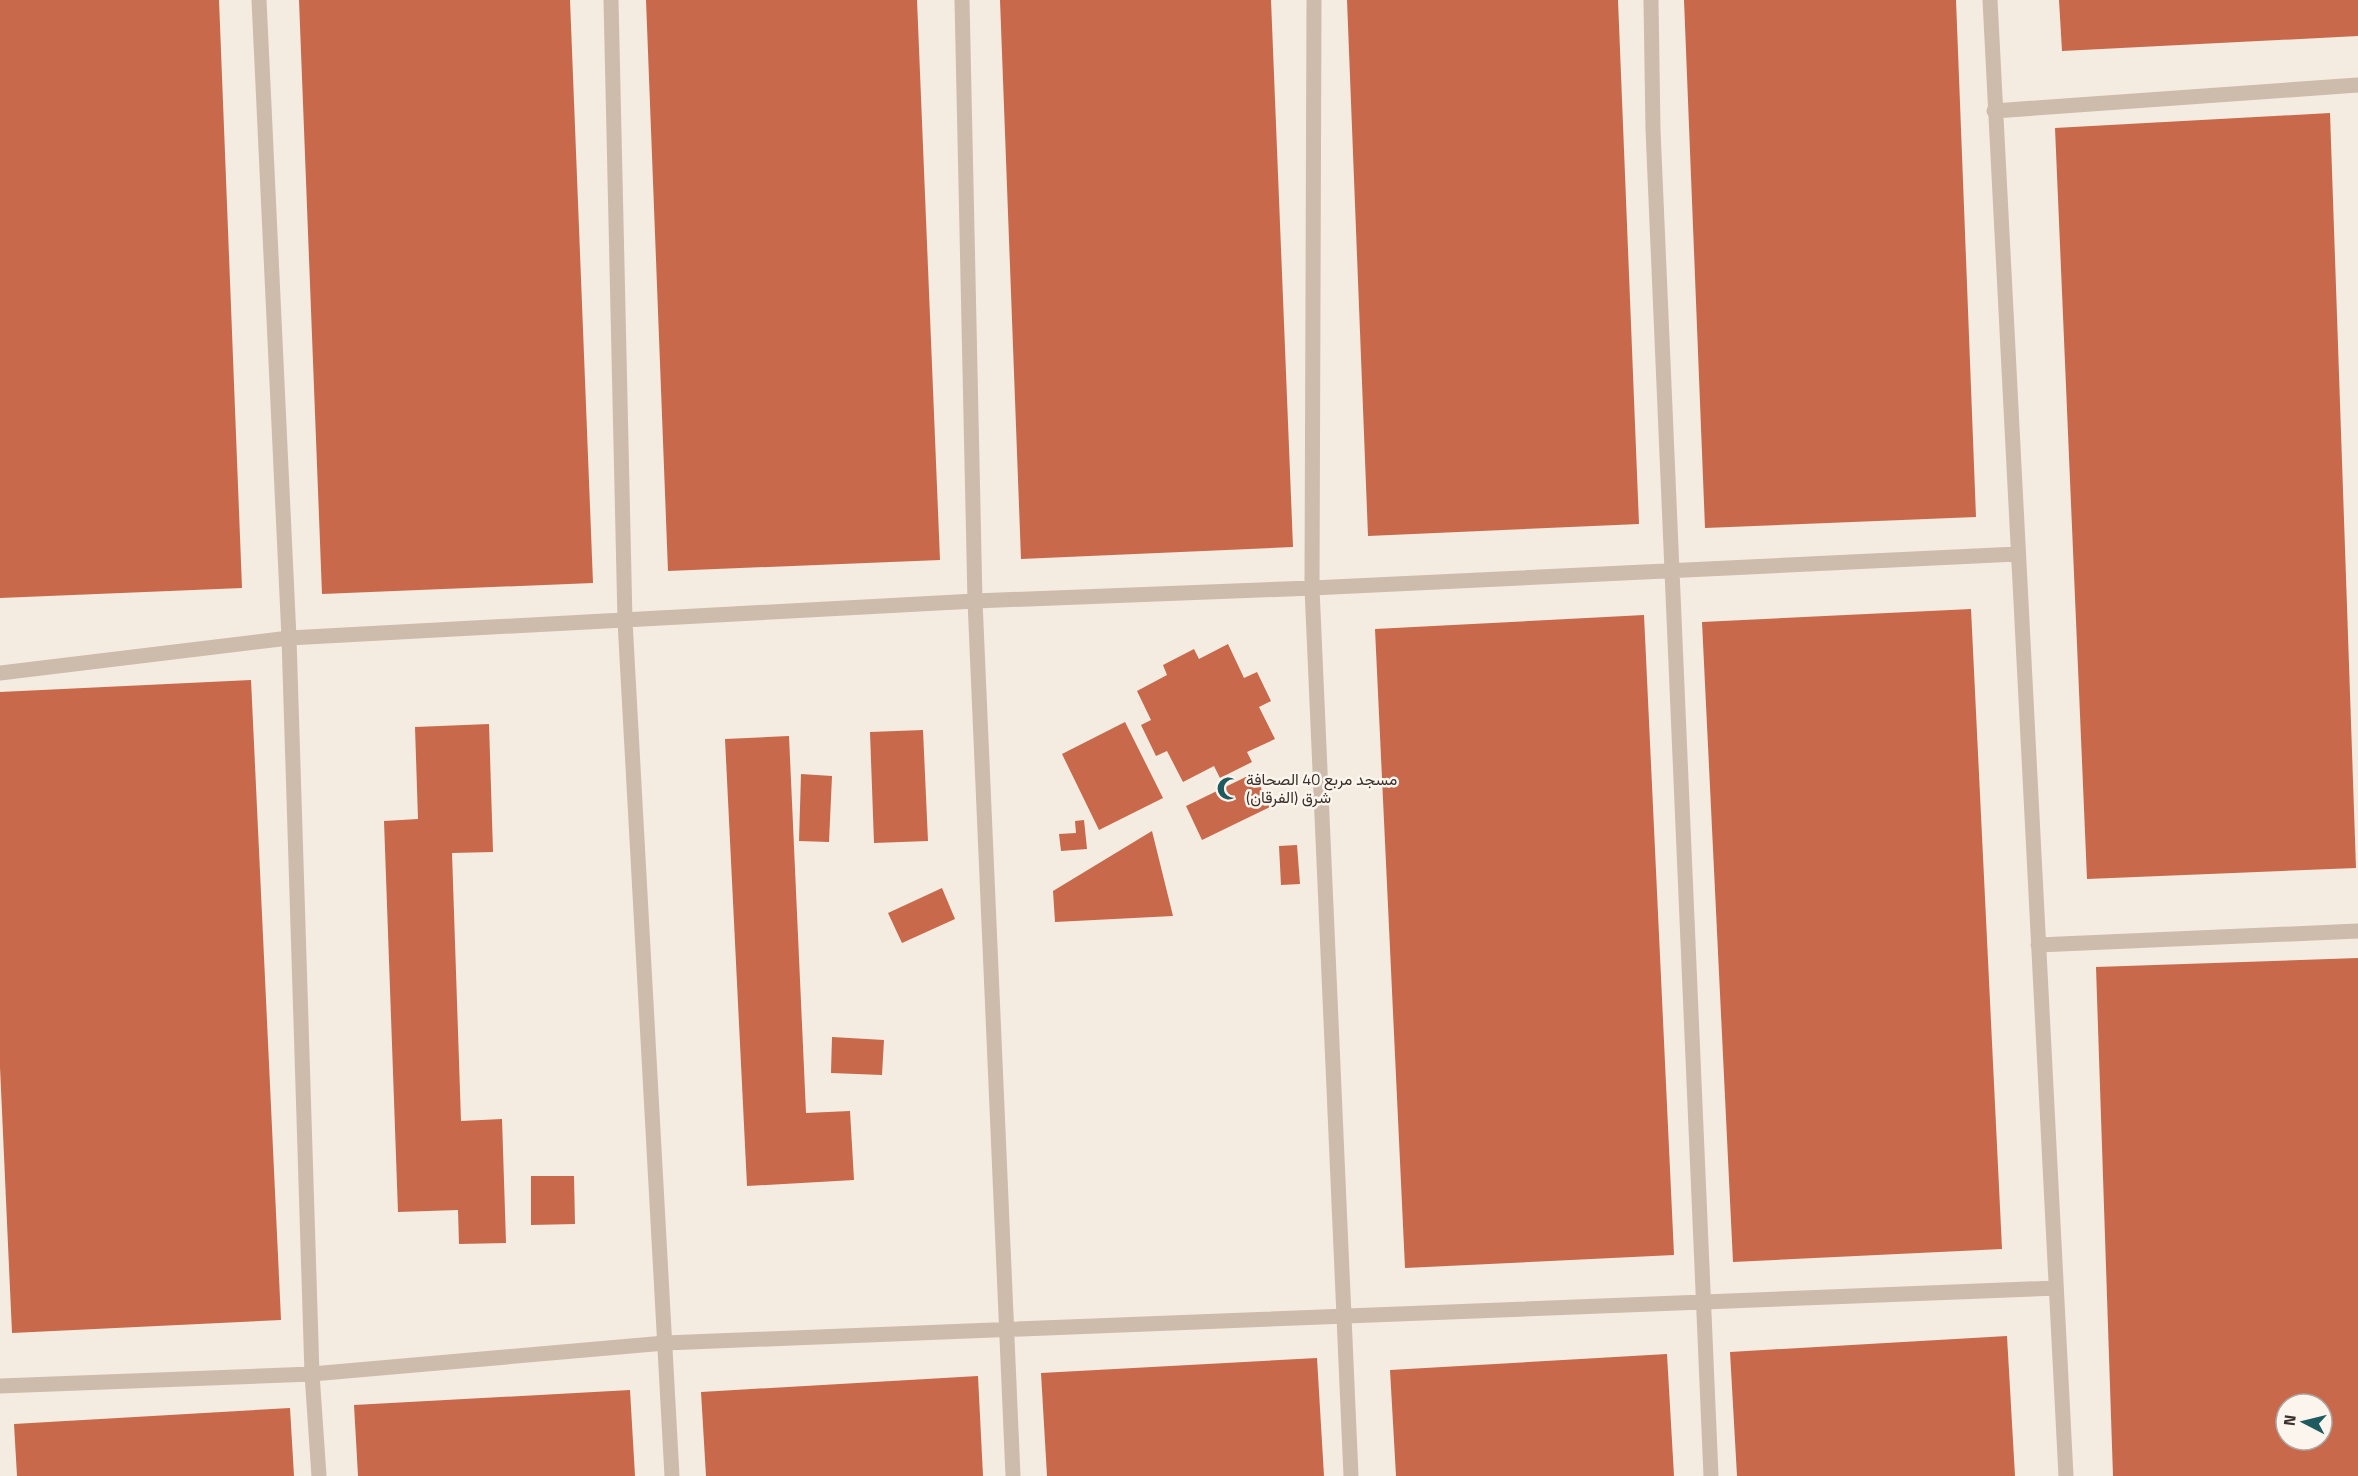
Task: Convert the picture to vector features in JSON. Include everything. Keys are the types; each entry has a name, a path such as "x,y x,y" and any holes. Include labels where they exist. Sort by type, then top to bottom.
{"street":[{"path":"259,0 289,638 312,1374 319,1476"},
{"path":"611,0 625,621 672,1476"},
{"path":"962,0 975,601 1013,1476"},
{"path":"1314,0 1312,588 1351,1476"},
{"path":"1651,0 1653,130 1711,1476"},
{"path":"1990,0 2066,1476"},
{"path":"1994,111 2358,85 2358,96"},
{"path":"0,673 289,638 975,601 1672,572 2017,554"},
{"path":"2038,945 2358,932"},
{"path":"0,1386 312,1374 665,1343 2056,1288"}],"building":[{"path":"0,0 219,0 242,588 0,598"},
{"path":"299,0 570,0 593,583 322,594"},
{"path":"646,0 917,0 940,560 668,571"},
{"path":"1000,0 1271,0 1293,547 1021,559"},
{"path":"1347,0 1618,0 1639,524 1368,536"},
{"path":"1684,0 1956,0 1976,517 1705,528"},
{"path":"2059,0 2358,0 2358,36 2062,51"},
{"path":"2330,113 2356,868 2087,879 2055,128"},
{"path":"1971,609 2002,1249 1733,1262 1702,622"},
{"path":"1644,615 1674,1255 1405,1268 1375,629"},
{"path":"1228,644 1244,678 1257,672 1271,701 1259,707 1275,739 1247,752 1252,762 1220,778 1214,766 1183,782 1167,751 1156,756 1141,725 1151,720 1137,691 1167,675 1163,665 1194,649 1199,659"},
{"path":"251,680 281,1320 12,1333 0,1067 0,692"},
{"path":"1125,722 1163,798 1099,830 1062,754"},
{"path":"489,724 493,852 452,853 461,1121 502,1119 506,1243 459,1244 458,1210 398,1212 384,821 418,819 415,727"},
{"path":"923,730 928,841 874,843 870,732"},
{"path":"789,736 806,1113 850,1111 854,1180 747,1186 725,739"},
{"path":"1254,773 1270,807 1202,840 1186,806"},
{"path":"801,774 832,776 829,842 799,841"},
{"path":"1084,820 1087,849 1061,851 1059,834 1076,833 1075,821"},
{"path":"1152,831 1173,916 1055,922 1053,891"},
{"path":"1297,845 1300,884 1281,885 1279,846"},
{"path":"942,888 955,919 902,943 888,913"},
{"path":"2358,958 2358,1476 2113,1476 2096,967"},
{"path":"832,1037 884,1040 882,1075 831,1073"},
{"path":"531,1176 574,1176 575,1224 531,1225"},
{"path":"2007,1336 2015,1476 1737,1476 1730,1352"},
{"path":"1667,1354 1674,1476 1396,1476 1390,1370"},
{"path":"1317,1358 1324,1476 1047,1476 1041,1373"},
{"path":"978,1376 983,1476 706,1476 701,1392"},
{"path":"630,1390 635,1476 358,1476 354,1405"},
{"path":"290,1408 294,1476 17,1476 14,1424"}],"place":[{"name":"مسجد مربع 40 الصحافة شرق (الفرقان)","path":"1228,788"}]}
